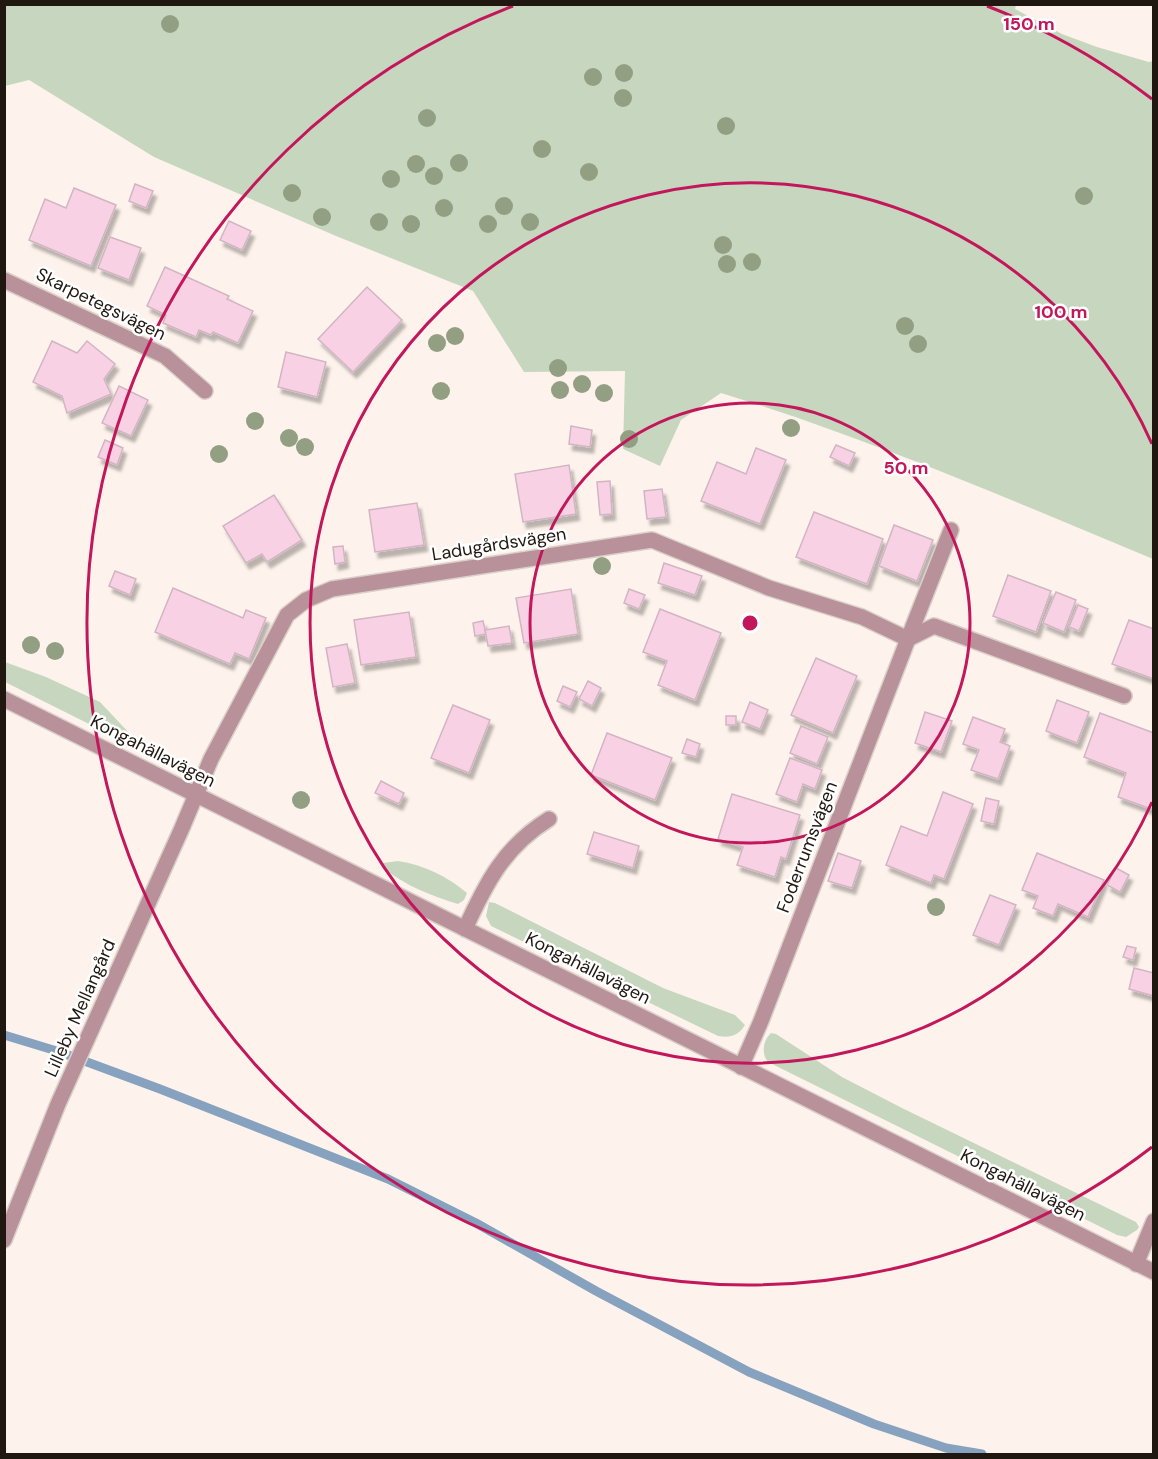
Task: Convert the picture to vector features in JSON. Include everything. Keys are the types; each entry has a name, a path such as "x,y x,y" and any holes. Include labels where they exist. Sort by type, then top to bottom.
{"street":[{"name":"Skarpetegsvägen","path":"4,280 165,356 205,392"},
{"name":"Foderrumsvägen","path":"741,1067 761,1021 951,530"},
{"name":"Ladugårdsvägen","path":"196,795 230,721 287,615 306,600 332,589 652,540 769,588 862,617 908,639"},
{"path":"908,639 934,626 1124,696"},
{"name":"Kongahällavägen","path":"4,699 1154,1272"},
{"name":"Lilleby Mellangård","path":"4,1240 58,1104 196,795"},
{"path":"465,929 482,890 495,869 508,852 530,831 549,819"},
{"path":"1136,1264 1154,1221"}],"green space":[{"path":"5,4 1016,5 1015,9 1062,34 1097,47 1149,62 1153,61 1153,559 885,450 721,393 681,420 660,466 623,449 625,371 524,372 473,291 336,236 154,157 29,80 5,86"},
{"path":"5,662 46,677 100,702 132,736 125,742 5,682"},
{"path":"398,861 426,868 443,876 467,893 464,900 458,904 429,894 401,880 384,868 383,863"},
{"path":"489,902 663,988 735,1015 745,1025 740,1032 733,1035 718,1036 491,926 486,916"},
{"path":"771,1033 842,1077 1136,1222 1139,1227 1126,1237 1117,1235 768,1062 764,1055 764,1047"}],"building":[{"path":"135,184 153,191 146,208 129,201"},
{"path":"74,188 116,205 91,266 29,240 45,199 66,208"},
{"path":"229,221 251,231 242,250 220,240"},
{"path":"110,237 141,248 129,280 98,268"},
{"path":"165,267 229,296 227,299 253,311 238,343 213,332 211,335 199,330 196,337 163,323 166,315 147,306"},
{"path":"367,287 402,320 353,372 318,339"},
{"path":"52,341 77,353 87,341 115,364 104,379 111,394 67,413 62,396 33,382"},
{"path":"286,352 326,362 317,397 278,387"},
{"path":"119,386 148,400 131,436 102,423"},
{"path":"571,426 592,430 590,447 569,444"},
{"path":"105,440 123,448 117,465 98,457"},
{"path":"836,445 855,453 849,466 830,457"},
{"path":"756,448 786,460 760,524 701,501 717,462 746,474"},
{"path":"569,465 576,514 523,522 515,474"},
{"path":"610,481 612,514 600,515 597,482"},
{"path":"662,489 666,517 647,519 644,491"},
{"path":"274,495 302,540 267,562 262,554 246,563 223,526"},
{"path":"417,503 424,545 375,552 369,510"},
{"path":"814,512 883,539 867,584 796,557"},
{"path":"894,525 933,540 917,581 879,566"},
{"path":"343,546 345,562 335,564 333,547"},
{"path":"664,563 702,576 695,595 658,583"},
{"path":"115,571 136,579 130,595 109,586"},
{"path":"1008,575 1051,591 1036,632 993,616"},
{"path":"173,588 243,618 246,610 266,618 249,659 235,653 230,664 155,632"},
{"path":"571,589 578,634 524,643 516,598"},
{"path":"629,589 645,595 639,609 624,603"},
{"path":"1056,592 1076,600 1064,632 1043,623"},
{"path":"1078,605 1088,609 1079,631 1069,627"},
{"path":"660,609 721,633 695,700 658,685 667,661 643,652"},
{"path":"409,612 416,657 361,665 354,620"},
{"path":"1129,620 1154,629 1154,679 1112,664"},
{"path":"483,621 486,634 475,636 473,623"},
{"path":"509,626 512,643 488,646 485,630"},
{"path":"347,644 355,683 333,687 326,648"},
{"path":"816,658 857,676 833,733 791,715"},
{"path":"588,681 601,688 592,706 579,699"},
{"path":"563,686 577,692 570,707 557,701"},
{"path":"1057,700 1089,712 1077,743 1046,731"},
{"path":"750,702 768,710 760,729 742,722"},
{"path":"453,705 490,720 469,773 431,758"},
{"path":"925,712 952,721 941,752 915,743"},
{"path":"1100,713 1154,733 1154,810 1118,797 1126,773 1084,757"},
{"path":"726,716 736,716 736,725 726,725"},
{"path":"973,717 1005,729 1000,742 1010,746 998,779 971,770 979,750 963,744"},
{"path":"801,726 828,737 817,764 790,753"},
{"path":"607,733 672,758 655,800 591,775"},
{"path":"687,739 700,744 696,757 682,753"},
{"path":"790,758 822,770 815,789 803,784 797,802 776,794"},
{"path":"381,781 404,793 399,804 375,793"},
{"path":"943,792 973,804 944,879 934,875 931,883 886,865 901,826 927,836"},
{"path":"732,794 800,815 786,859 781,857 775,877 737,865 743,847 718,839"},
{"path":"986,798 999,801 994,824 981,821"},
{"path":"594,832 639,846 633,868 587,854"},
{"path":"838,853 861,861 852,888 828,881"},
{"path":"1037,853 1104,880 1088,917 1058,904 1053,916 1033,908 1038,896 1022,890"},
{"path":"1116,868 1129,875 1120,892 1107,885"},
{"path":"990,895 1016,905 999,945 973,935"},
{"path":"1127,946 1136,948 1133,960 1123,957"},
{"path":"1134,968 1154,973 1154,996 1129,989"}],"waterway":[{"path":"4,1035 60,1052 160,1089 388,1179 476,1223 596,1291 749,1372 874,1424 946,1448 982,1454"}]}
